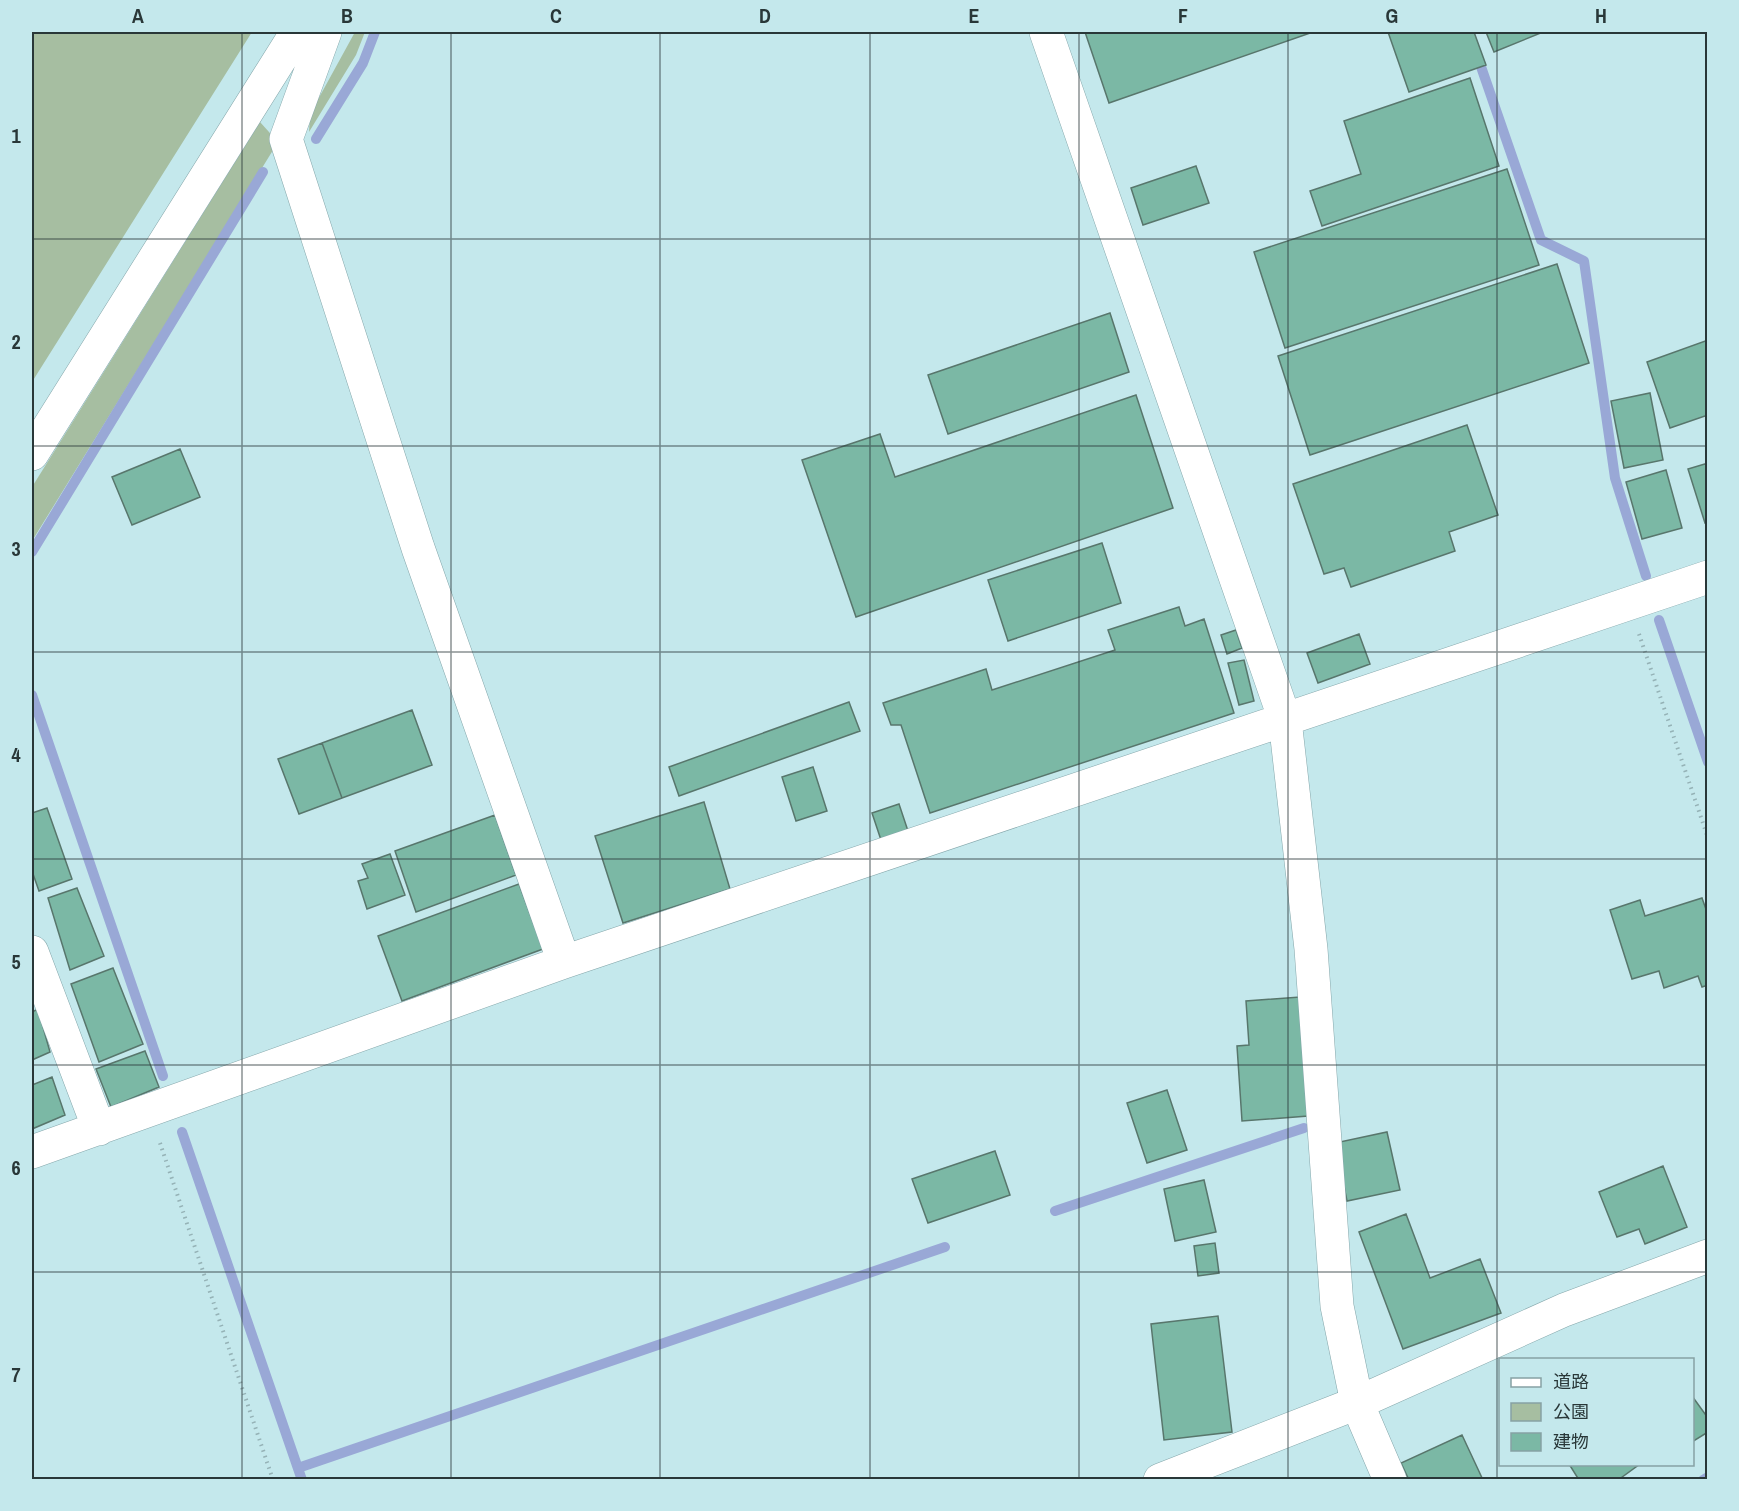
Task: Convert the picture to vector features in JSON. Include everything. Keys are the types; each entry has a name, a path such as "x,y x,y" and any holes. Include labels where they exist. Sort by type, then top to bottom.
{"street":[{"path":"32,454 297,32"},
{"path":"325,32 286,139 418,548 564,962"},
{"path":"1046,32 1285,720 1311,949 1337,1306 1357,1403 1390,1479"},
{"path":"32,1152 564,962 1707,577"},
{"path":"32,952 99,1129"},
{"path":"1160,1479 1357,1403 1564,1310 1707,1256"}],"path":[{"path":"1629,605 1707,838"},
{"path":"149,1111 273,1479"}],"green space":[{"path":"32,32 252,32 32,382"},
{"path":"355,32 365,32 356,55 309,132 310,114"},
{"path":"260,122 278,142 32,541 32,487"}],"building":[{"path":"1085,32 1313,32 1109,103"},
{"path":"1388,32 1474,32 1486,65 1409,92"},
{"path":"1486,32 1543,32 1494,52"},
{"path":"1470,78 1499,166 1322,226 1310,191 1361,174 1344,121"},
{"path":"1196,166 1209,203 1143,225 1131,188"},
{"path":"1507,169 1539,265 1285,348 1254,252"},
{"path":"1557,264 1589,363 1310,455 1278,356"},
{"path":"1110,313 1129,372 948,434 928,375"},
{"path":"1708,340 1708,415 1670,428 1647,362"},
{"path":"1650,393 1663,460 1624,468 1611,401"},
{"path":"1136,395 1173,508 856,617 802,460 880,434 895,477"},
{"path":"1467,425 1498,515 1449,532 1455,551 1351,587 1344,568 1324,574 1293,484"},
{"path":"180,449 200,497 132,525 112,477"},
{"path":"1708,463 1708,522 1705,523 1688,469"},
{"path":"1666,470 1682,528 1642,539 1626,482"},
{"path":"1102,543 1121,603 1008,641 988,580"},
{"path":"1179,607 1185,626 1204,619 1234,713 930,813 901,725 891,725 883,703 986,669 992,690 1115,650 1108,630"},
{"path":"1236,630 1242,648 1227,654 1221,635"},
{"path":"1359,634 1370,664 1318,683 1307,653"},
{"path":"1244,660 1254,701 1239,705 1228,663"},
{"path":"849,702 860,731 679,796 669,767"},
{"path":"412,710 432,765 342,798 322,743"},
{"path":"322,743 342,798 299,814 278,759"},
{"path":"813,767 827,811 796,821 782,777"},
{"path":"704,802 730,889 623,923 595,836"},
{"path":"899,804 908,831 881,840 872,813"},
{"path":"47,808 72,879 39,891 32,871 32,813"},
{"path":"495,815 516,875 416,912 395,851"},
{"path":"390,854 405,895 367,909 358,881 368,878 362,864"},
{"path":"519,884 543,949 402,1001 378,936"},
{"path":"77,888 104,956 70,970 48,898"},
{"path":"1702,898 1708,915 1708,985 1702,987 1698,976 1664,988 1659,971 1632,979 1610,910 1640,900 1645,916"},
{"path":"113,968 143,1044 99,1062 71,984"},
{"path":"1300,997 1308,1116 1242,1121 1237,1046 1249,1045 1246,1001"},
{"path":"38,1009 50,1052 32,1060 32,1012"},
{"path":"145,1051 159,1087 111,1107 96,1069"},
{"path":"52,1077 65,1115 32,1129 32,1085"},
{"path":"1167,1090 1187,1150 1147,1163 1127,1103"},
{"path":"1387,1132 1400,1190 1347,1201 1335,1143"},
{"path":"995,1151 1010,1195 928,1223 912,1179"},
{"path":"1663,1166 1687,1227 1645,1244 1639,1229 1617,1237 1599,1192"},
{"path":"1204,1180 1216,1232 1175,1241 1164,1189"},
{"path":"1406,1214 1430,1278 1480,1259 1501,1313 1403,1349 1359,1232"},
{"path":"1215,1243 1219,1273 1198,1276 1194,1246"},
{"path":"1218,1316 1232,1432 1164,1440 1151,1324"},
{"path":"1694,1399 1708,1418 1708,1432 1694,1441"},
{"path":"1462,1435 1483,1480 1409,1480 1401,1463"},
{"path":"1570,1466 1637,1466 1618,1480 1579,1480"}],"waterway":[{"path":"316,139 363,63 375,32"},
{"path":"1469,32 1541,240 1584,261 1615,478 1646,576"},
{"path":"32,552 263,172"},
{"path":"1659,620 1708,762"},
{"path":"32,695 163,1076"},
{"path":"1055,1211 1304,1128"},
{"path":"182,1132 302,1480"},
{"path":"298,1468 945,1247"},
{"path":"1703,1480 1708,1477"}]}
